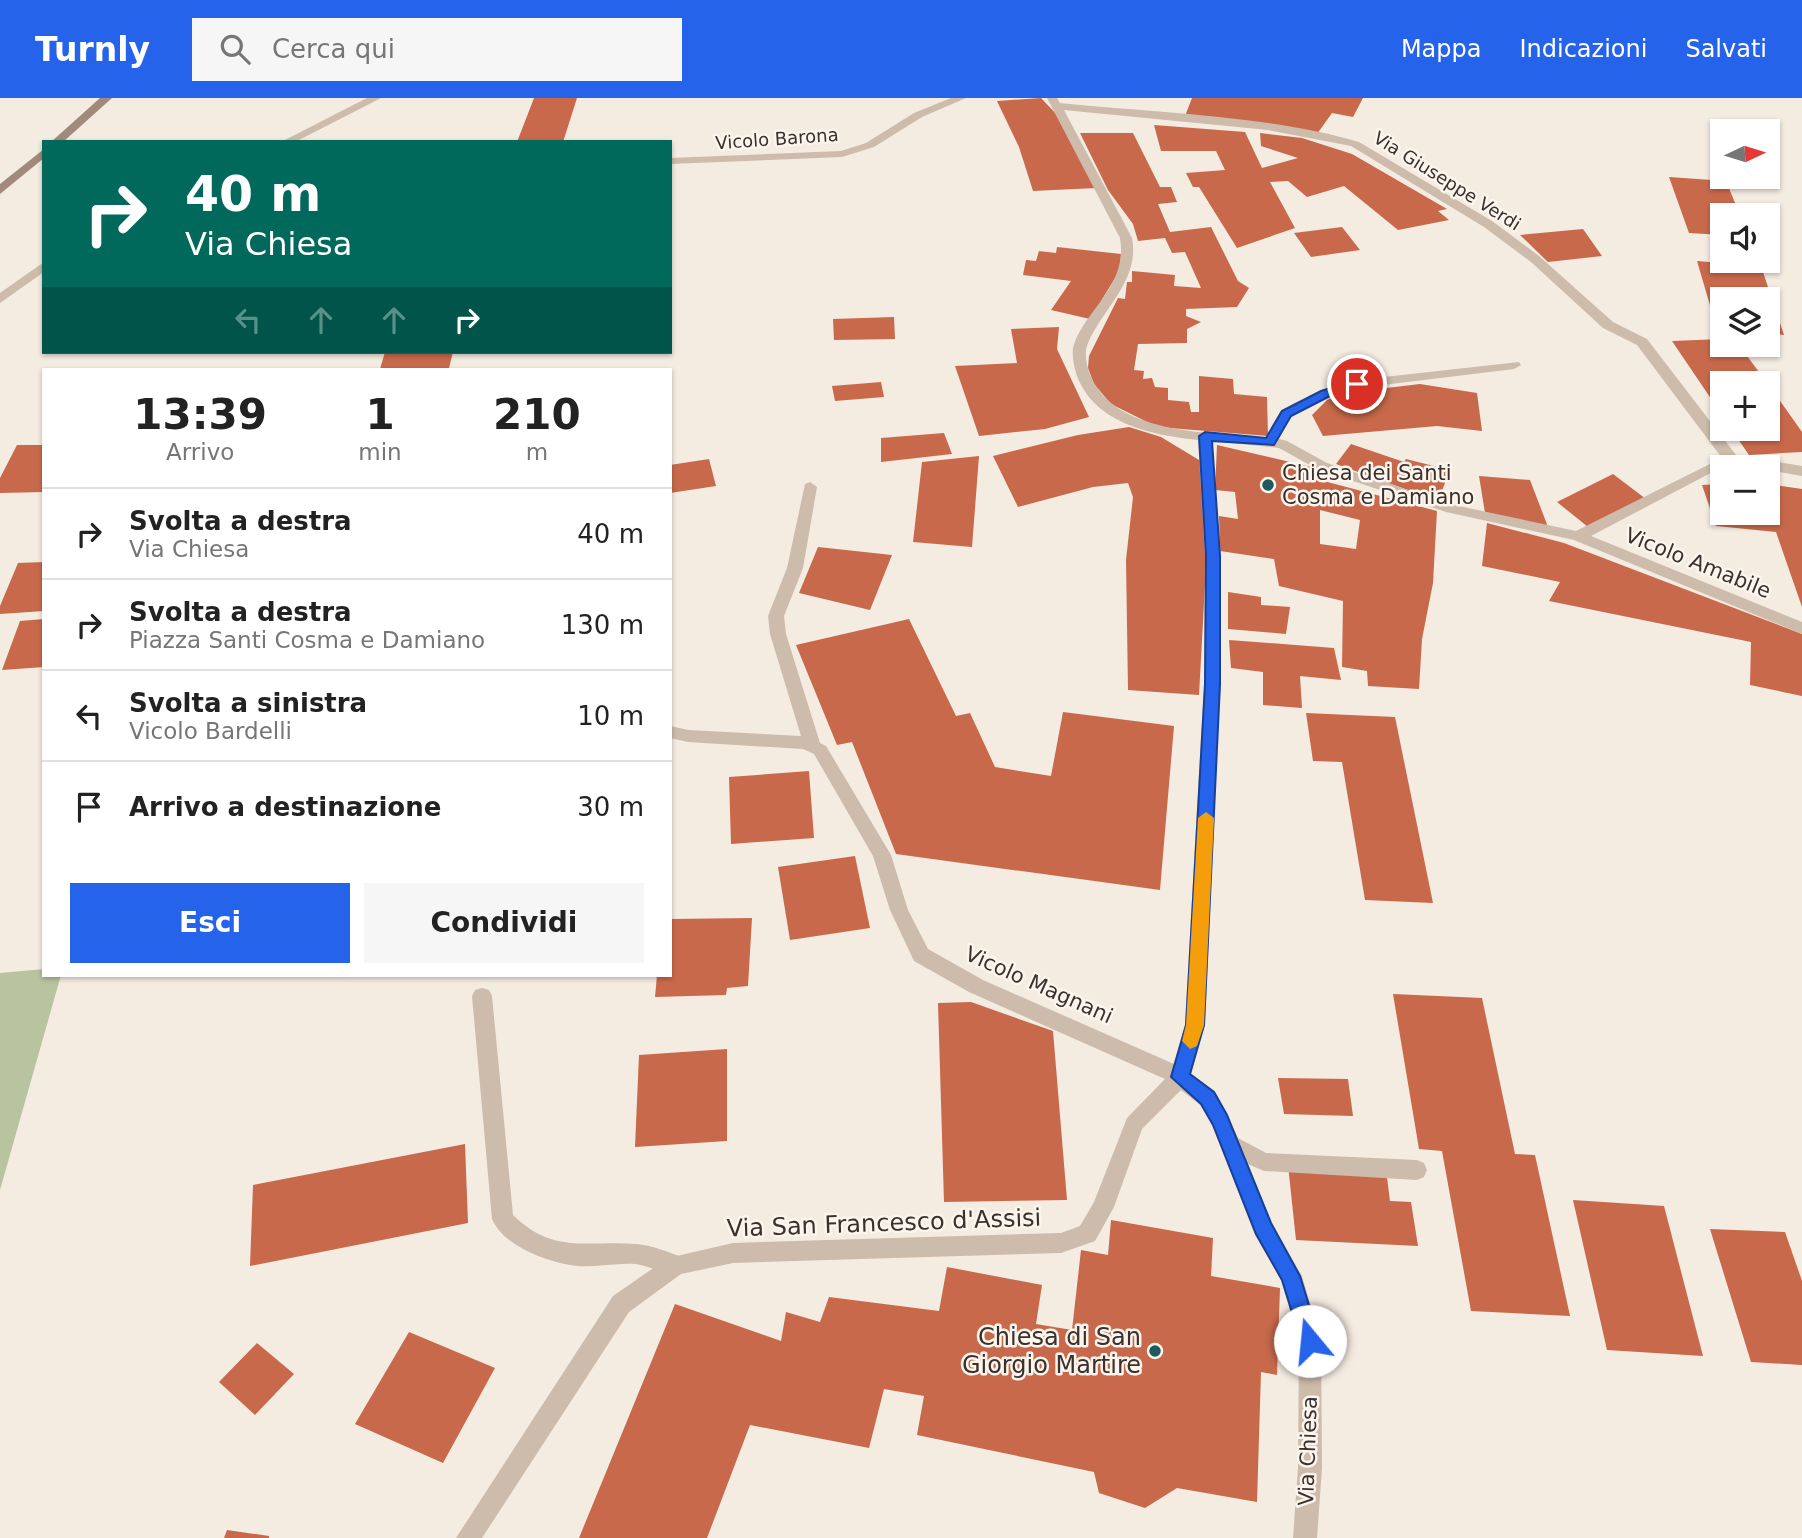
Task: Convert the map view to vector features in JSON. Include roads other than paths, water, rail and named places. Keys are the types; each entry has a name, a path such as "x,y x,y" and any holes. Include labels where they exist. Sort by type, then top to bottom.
{"main road":[{"path":"58,140 107,98"},
{"path":"0,190 42,154"}],"street":[{"path":"290,140 376,98"},
{"name":"Vicolo Barona","path":"672,162 842,154 870,145 918,115 961,98"},
{"name":"Vicolo Amabile","path":"1054,102 1126,238 1129,255 1114,293 1080,345 1080,366 1089,390 1110,411 1163,432 1282,444 1322,466 1451,509 1578,536 1802,628"},
{"name":"Via Giuseppe Verdi","path":"1054,102 1268,127 1331,136 1355,144 1488,224 1535,259 1608,325 1642,342 1727,455"},
{"path":"0,299 42,268"},
{"path":"1270,442 1286,414 1326,393 1368,382 1514,365"},
{"path":"1180,1077 1195,1025 1212,684 1213,556 1205,436"},
{"path":"1780,468 1802,471"},
{"path":"1578,536 1710,470"},
{"path":"672,732 688,736 812,745 778,635 776,617 795,568 810,487"},
{"name":"Vicolo Magnani","path":"812,745 832,765 882,855 899,910 921,955 976,986 1107,1040 1180,1077"},
{"path":"482,996 503,1219 522,1238 571,1255 638,1254 676,1265"},
{"name":"Via Chiesa","path":"1180,1077 1210,1101 1263,1228 1291,1276 1310,1341 1310,1468 1305,1538"},
{"name":"Via San Francesco d'Assisi","path":"468,1538 621,1304 676,1265 733,1253 1061,1243 1087,1234 1103,1207 1135,1124 1180,1077"},
{"path":"1230,1144 1264,1162 1417,1170"}],"place":[{"name":"Chiesa dei Santi Cosma e Damiano","path":"1268,485"},
{"name":"Chiesa di San Giorgio Martire","path":"1155,1351"}]}
